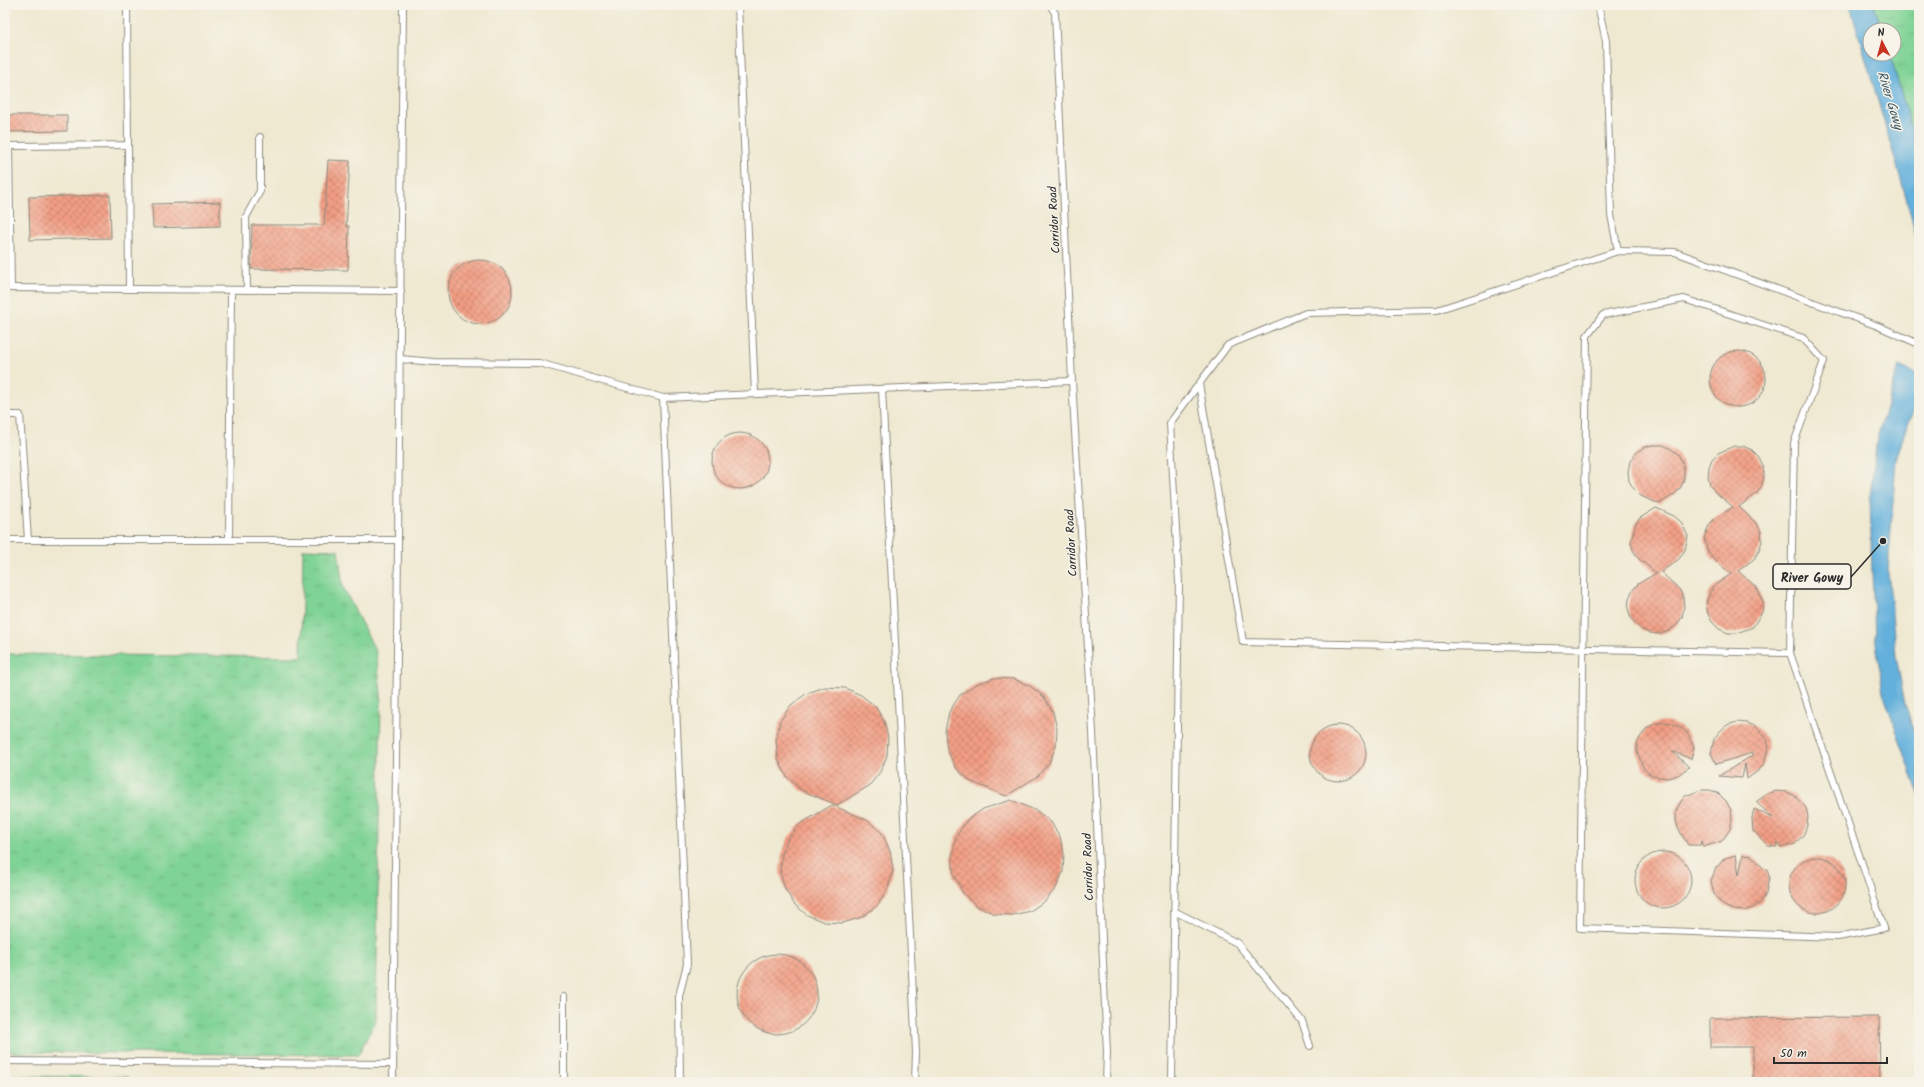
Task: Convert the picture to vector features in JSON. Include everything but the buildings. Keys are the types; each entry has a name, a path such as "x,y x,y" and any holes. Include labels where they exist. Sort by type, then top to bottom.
{"lane":[{"path":"127,5 129,289"},
{"path":"393,1082 404,5"},
{"path":"738,5 755,394"},
{"name":"Corridor Road","path":"1050,5 1055,13 1072,381 1093,732 1107,1053 1106,1082"},
{"path":"1598,5 1606,41 1611,215 1618,251"},
{"path":"247,290 246,217 260,191 260,137"},
{"path":"128,145 8,146 8,288 400,291"},
{"path":"1172,1082 1179,582 1170,423 1228,345 1306,313 1437,310 1618,251 1675,252 1878,326 1919,344"},
{"path":"229,540 231,290"},
{"path":"1684,299 1803,338 1824,361 1794,443 1790,653 1884,928 1838,936 1580,928 1587,336 1603,315 1684,299"},
{"path":"400,359 434,362 539,363 663,398 1072,381"},
{"path":"1199,384 1243,642 1790,653"},
{"path":"882,389 916,1052 915,1082"},
{"path":"663,398 687,964 679,996 680,1082"},
{"path":"5,415 20,415 28,540"},
{"path":"5,540 398,540"},
{"path":"1174,911 1237,943 1302,1021 1310,1046"},
{"path":"564,997 564,1082"},
{"path":"5,1061 393,1064"}],"green space":[{"path":"1874,5 1919,5 1919,156 1892,62 1902,62 1902,22 1879,22"},
{"path":"303,549 338,550 343,587 376,652 381,694 376,1020 358,1055 5,1052 5,654 301,657"},
{"path":"5,1076 128,1077 128,1082 5,1082"}],"water":[{"path":"1850,5 1874,5 1879,22 1862,22 1862,46"},
{"path":"1867,62 1892,62 1919,156 1919,250 1908,204"},
{"path":"1899,366 1919,375 1919,400 1908,422 1896,460 1888,571 1896,656 1905,704 1919,748 1919,794 1883,693 1875,636 1872,574 1870,497 1877,438"}],"place":[{"name":"River Gowy","path":"1883,541"}]}
